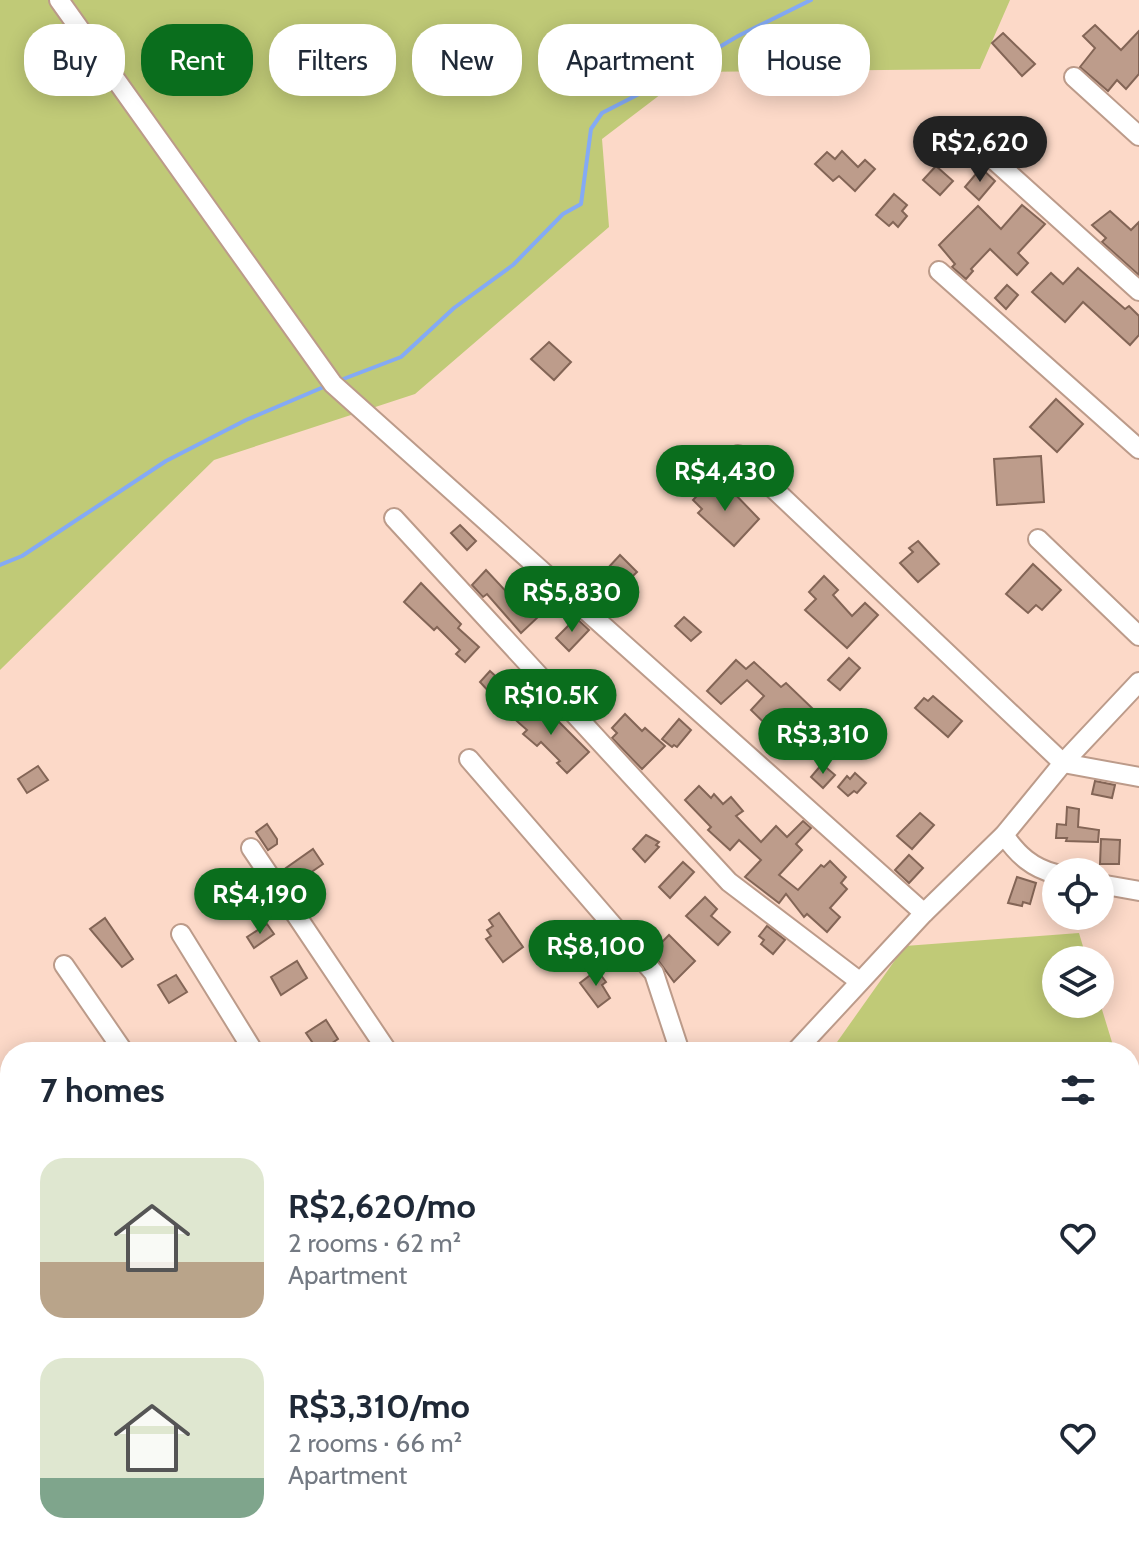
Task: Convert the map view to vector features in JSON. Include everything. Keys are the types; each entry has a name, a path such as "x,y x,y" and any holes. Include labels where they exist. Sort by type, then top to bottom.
{"street":[{"path":"59,0 333,384 924,913"},
{"path":"1074,77 1139,136"},
{"path":"983,150 1139,291"},
{"path":"939,271 1139,449"},
{"path":"738,455 1063,763 1139,777"},
{"path":"394,518 729,882 859,981"},
{"path":"1038,539 1139,636"},
{"path":"804,1042 924,913 1004,835 1063,763 1139,682"},
{"path":"469,759 654,973 677,1042"},
{"path":"1004,835 1018,855 1042,870"},
{"path":"251,848 381,1042"},
{"path":"1114,887 1139,891"},
{"path":"181,934 248,1042"},
{"path":"64,965 117,1042"}],"green space":[{"path":"0,0 1010,0 980,69 870,70 870,24 738,24 738,72 722,72 722,24 538,24 538,96 658,96 602,139 609,227 415,394 214,460 0,670"},
{"path":"1079,933 1083,946 1042,946 1042,1018 1105,1018 1112,1042 837,1042 905,946"}],"building":[{"path":"1095,25 1121,50 1139,31 1139,74 1126,89 1117,80 1108,91 1080,67 1095,48 1083,36"},
{"path":"1003,33 1035,64 1022,76 992,43"},
{"path":"842,151 858,167 865,160 875,169 855,191 839,176 833,181 815,164 827,152 835,159"},
{"path":"936,166 953,181 940,195 923,180"},
{"path":"981,168 995,181 979,200 965,187"},
{"path":"894,194 907,205 902,211 907,216 898,227 893,222 889,226 876,215"},
{"path":"1022,205 1045,224 1018,253 1028,263 1017,275 990,249 966,279 952,267 955,264 939,245 978,206 1001,229"},
{"path":"1110,211 1131,230 1139,222 1139,275 1102,242 1106,238 1092,225"},
{"path":"1078,268 1125,309 1129,306 1139,316 1139,335 1130,345 1083,302 1065,322 1032,292 1051,273 1063,284"},
{"path":"1007,285 1018,295 1006,309 995,298"},
{"path":"549,342 571,362 554,380 531,359"},
{"path":"1056,399 1083,424 1057,452 1030,427"},
{"path":"1041,456 1044,502 997,505 994,459"},
{"path":"712,480 728,496 732,491 759,519 734,546 698,513 702,509 693,500"},
{"path":"460,525 476,541 467,550 451,533"},
{"path":"918,541 939,564 918,582 900,563 913,552 909,548"},
{"path":"620,555 637,572 612,596 608,592 591,595 611,573 607,569"},
{"path":"1033,564 1061,590 1042,610 1036,605 1028,613 1006,594"},
{"path":"486,570 516,602 519,600 522,603 534,589 547,602 534,616 537,618 521,633 487,594 483,597 472,585"},
{"path":"824,576 838,590 833,595 852,616 865,603 878,615 847,648 805,610 816,599 809,592"},
{"path":"421,583 461,624 458,628 479,647 465,662 456,654 460,650 437,627 434,630 404,602"},
{"path":"684,617 701,632 691,641 675,626"},
{"path":"576,618 589,630 569,651 556,638"},
{"path":"849,658 860,668 840,690 828,680"},
{"path":"736,660 746,669 754,662 781,687 786,683 812,708 781,739 751,710 764,696 747,680 721,704 707,691"},
{"path":"490,671 502,682 491,694 480,682"},
{"path":"933,696 962,721 948,737 915,708 924,698 928,701"},
{"path":"521,704 537,718 541,714 546,719 551,714 589,752 567,773 541,742 537,746 523,734 527,730 510,715"},
{"path":"625,714 642,731 645,728 665,746 642,769 612,738 617,733 612,728"},
{"path":"679,719 691,730 677,747 672,747 662,739"},
{"path":"822,764 835,775 823,788 811,777"},
{"path":"38,766 48,780 27,793 18,779"},
{"path":"855,773 866,783 857,793 854,791 848,796 838,787 847,776 850,779"},
{"path":"1095,781 1115,785 1112,798 1092,794"},
{"path":"699,786 711,798 714,794 723,804 731,797 743,811 736,816 761,842 776,826 787,837 803,821 811,828 796,844 802,850 779,875 798,890 821,865 824,867 830,861 846,877 841,883 847,889 830,908 840,917 827,932 807,914 804,917 786,894 779,903 745,877 761,860 739,840 730,850 708,830 711,827 685,800"},
{"path":"1067,807 1079,809 1078,827 1099,830 1098,842 1056,838 1057,824 1066,825"},
{"path":"920,813 934,825 912,849 897,836"},
{"path":"267,824 277,839 277,844 268,850 256,832"},
{"path":"646,835 659,842 656,845 659,847 645,862 633,849"},
{"path":"1101,839 1120,840 1119,864 1114,864 1114,858 1100,858"},
{"path":"313,849 323,864 297,882 286,868"},
{"path":"909,855 923,868 909,883 895,870"},
{"path":"683,862 694,872 670,898 659,887"},
{"path":"1017,877 1036,883 1030,904 1008,903"},
{"path":"705,897 717,909 711,916 730,932 718,945 686,916"},
{"path":"499,913 523,947 503,962 486,939 491,936 487,930 493,926 489,920"},
{"path":"105,918 133,959 122,967 90,929"},
{"path":"267,924 274,934 254,948 247,937"},
{"path":"767,926 785,940 773,954 761,944 764,940 759,936"},
{"path":"669,935 695,961 674,982 652,952"},
{"path":"297,961 307,978 281,995 271,977"},
{"path":"597,970 606,982 602,985 610,998 598,1007 580,983"},
{"path":"176,975 187,992 169,1003 158,985"},
{"path":"326,1020 338,1039 334,1042 312,1042 306,1033"}],"waterway":[{"path":"338,381 401,357 454,308 513,265 563,214 581,204 591,129 602,113 738,36 811,0"},
{"path":"0,565 22,556 166,461 246,420 326,386"}]}
